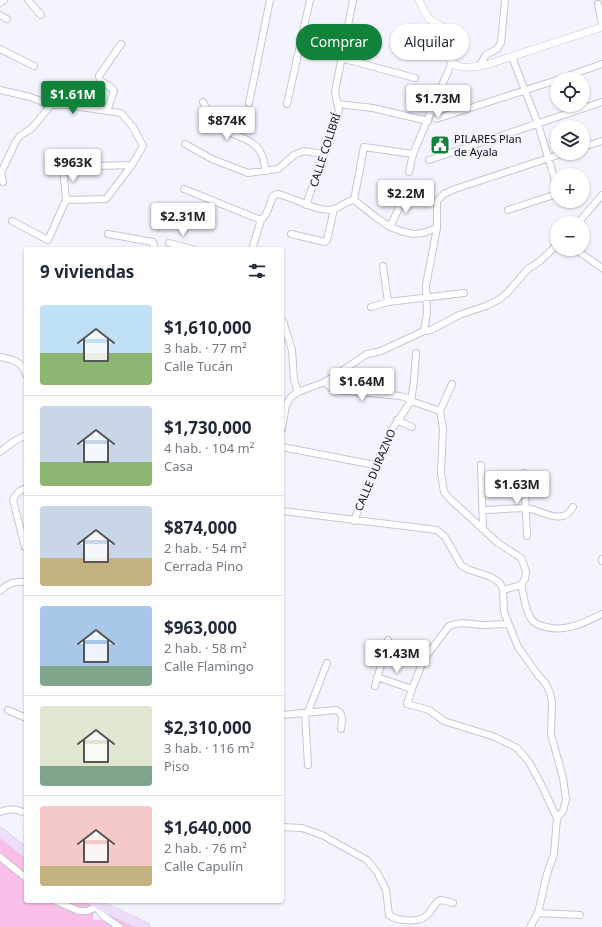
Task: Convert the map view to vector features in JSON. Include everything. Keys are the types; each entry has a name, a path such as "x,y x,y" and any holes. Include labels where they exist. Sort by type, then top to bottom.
{"main road":[{"path":"0,832 24,849"},
{"path":"94,903 146,927"}],"street":[{"path":"0,3 4,0"},
{"path":"28,0 42,15"},
{"path":"249,103 270,0"},
{"path":"287,104 310,0"},
{"name":"CALLE COLIBRÍ","path":"348,24 353,0"},
{"path":"419,0 432,21 444,28 447,34 447,50 452,62 460,67 479,66 512,57 602,27"},
{"path":"479,66 486,55 497,49 501,43 506,0"},
{"path":"598,4 602,24"},
{"path":"0,15 7,19"},
{"path":"107,111 114,91 113,88 100,80 99,76 121,44"},
{"path":"0,49 34,66"},
{"path":"512,57 538,124 551,168"},
{"name":"CALLE COLIBRÍ","path":"306,205 339,111 335,92 341,60"},
{"path":"348,60 415,78"},
{"path":"410,172 413,154 452,62"},
{"path":"579,72 602,64"},
{"path":"436,119 550,82"},
{"path":"0,90 30,97 51,105 67,105 121,113 138,134 143,146 132,165 106,199 66,200"},
{"path":"203,102 212,120 228,131 249,141 258,148 262,153 266,171"},
{"path":"429,160 602,102"},
{"path":"338,104 373,108 428,121"},
{"path":"3,182 1,172 16,141 20,136 32,128 51,105"},
{"path":"590,145 602,141"},
{"path":"185,144 212,159 248,173 278,169 294,155 304,151 324,154"},
{"path":"354,200 364,147 413,154"},
{"path":"422,333 427,313 426,285 437,228 437,201 444,194 455,189 548,158"},
{"path":"12,221 48,240 66,200 63,166 132,165"},
{"path":"184,189 261,220"},
{"path":"253,247 261,220 264,218 273,196 277,194 321,209 334,209 348,200 354,200 390,227 413,234 423,233 437,228"},
{"path":"390,227 398,210 403,194"},
{"path":"584,216 602,195"},
{"path":"508,210 550,196"},
{"path":"292,234 325,242 327,240 334,209"},
{"path":"108,234 153,242 154,247"},
{"path":"169,243 184,247"},
{"path":"284,417 286,405 291,397 298,392 325,382 367,354 381,351 431,330 459,315 486,306 500,299 528,269 550,252"},
{"path":"586,256 602,268"},
{"path":"383,266 388,302"},
{"path":"371,307 388,302 464,293"},
{"path":"284,324 292,350 294,380 298,392"},
{"name":"CALLE DURAZNO","path":"354,520 375,465 397,420 411,400 416,353"},
{"path":"0,357 11,359 20,364 24,371"},
{"path":"325,382 331,388 338,390 400,396 440,411"},
{"path":"452,384 440,411 442,429 441,473 444,492 498,543 521,558 526,572 521,585 529,613 533,621 539,626 560,629 572,627 602,614"},
{"path":"397,420 412,427"},
{"path":"0,452 24,436"},
{"path":"284,447 375,465"},
{"path":"481,465 483,528"},
{"path":"524,473 527,536"},
{"path":"24,489 15,494 13,500 24,543"},
{"path":"483,510 526,508 534,509 543,514 553,516 567,514 573,507"},
{"path":"284,511 437,530 445,537 461,565 500,583 503,590 504,612 518,647 546,684 550,693 552,703 551,734 563,778 566,799 562,811 557,818"},
{"path":"0,591 4,587 16,581 24,582"},
{"path":"503,590 521,585"},
{"path":"508,624 483,625 463,623 449,626 424,659 407,704 429,710 444,722 495,737 517,748 529,762 557,818 554,854 547,874 538,912 530,927"},
{"path":"375,686 388,640"},
{"path":"308,765 307,712 327,663"},
{"path":"377,677 412,688"},
{"path":"8,710 24,717"},
{"path":"284,715 336,710 340,711 342,714 341,729"},
{"path":"0,812 11,808 24,812"},
{"path":"284,828 302,828 322,835 367,860 377,872 386,890 389,915 393,918 418,920 428,915 438,901 442,900 453,903"},
{"path":"0,857 24,876"},
{"path":"61,903 79,911 87,911 94,903 102,915 119,927"},
{"path":"538,912 580,915"}],"shaded area":[{"path":"0,839 2,839 24,848 24,903 94,903 94,920 106,919 105,915 107,915 123,918 134,927 0,927"}],"place":[{"name":"PILARES Plan de Ayala","path":"440,145"}]}
